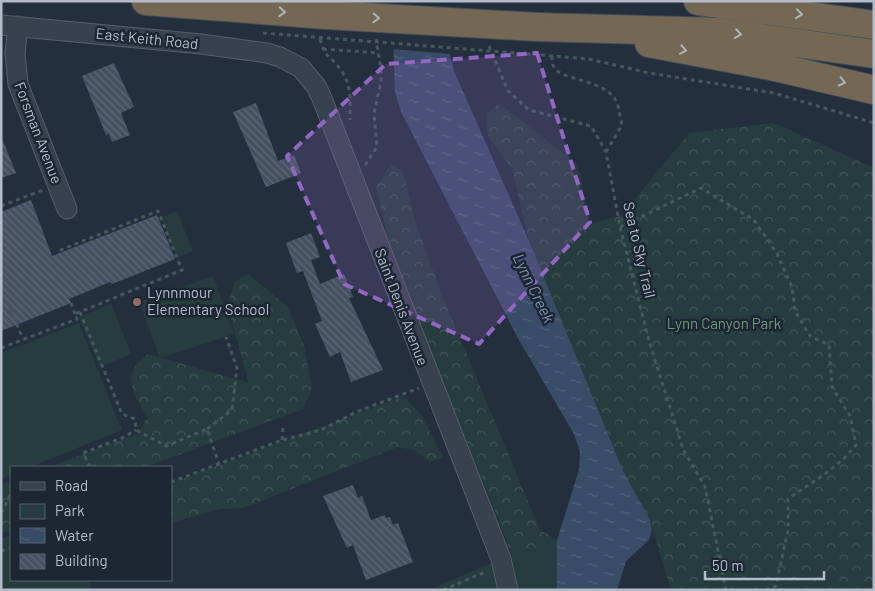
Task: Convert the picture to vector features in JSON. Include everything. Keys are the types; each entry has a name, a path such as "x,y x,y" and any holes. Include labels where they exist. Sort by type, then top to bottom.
{"highway":[{"path":"146,1 327,27 566,27 718,32 874,54"},
{"path":"698,1 874,25"},
{"path":"566,27 772,66 874,90"}],"street":[{"name":"East Keith Road","path":"10,26 201,44 267,53 291,62"},
{"name":"Forsman Avenue","path":"10,26 18,84 67,210"},
{"name":"Saint Denis Avenue","path":"291,62 309,76 321,96 501,562 508,590"}],"path":[{"path":"350,124 350,90 347,80 341,70 327,58 322,49 320,38 327,27 541,55 589,59 648,73 774,93 874,123"},
{"path":"362,156 365,165 377,146 374,114 381,81 376,36"},
{"name":"Sea to Sky Trail","path":"486,40 508,91 529,110 591,126 606,152 620,227 649,341 683,449 705,487 726,590"},
{"path":"322,49 379,53"},
{"path":"552,56 554,67 559,73 582,79 608,91 616,99 622,125 606,152"},
{"path":"1,206 47,188"},
{"path":"620,227 701,188 754,220 776,252 792,287 795,311 810,336 828,345 832,387 850,416 856,444 832,471 814,480 788,499 788,530 776,586 766,590"},
{"path":"58,251 158,211 182,270 75,314"},
{"path":"1,348 76,319 71,303"},
{"path":"10,309 24,339"},
{"path":"80,312 122,414 135,419 136,430"},
{"path":"136,430 166,446 207,429 232,410 237,368 226,337"},
{"path":"172,482 282,440 321,430 356,412 431,383"},
{"path":"282,440 283,428"},
{"path":"207,429 219,464"},
{"path":"89,466 82,453 122,438 136,430"},
{"path":"1,513 10,496"},
{"path":"443,590 501,562"}],"highlighted area":[{"path":"537,53 590,222 479,344 344,284 287,156 386,64"}],"green space":[{"name":"Lynn Canyon Park","path":"499,103 578,165 589,224 622,215 689,133 774,123 874,168 874,590 671,590 650,520 629,485 529,241 512,169 488,136 486,114"},
{"path":"391,164 403,172 416,224 441,293 540,530 557,540 557,590 520,590 512,554 393,258 376,187"},
{"path":"177,211 193,251 177,258 161,218"},
{"path":"248,274 287,306 304,345 312,389 303,409 149,466 52,466 137,434 148,417 134,395 130,377 136,365 148,354 249,383 227,305 235,282"},
{"path":"213,276 234,334 160,358 139,302"},
{"path":"111,304 131,354 100,367 79,317"},
{"path":"79,323 122,430 32,466 10,466 10,475 1,479 1,353"},
{"path":"404,396 422,416 443,458 430,462 414,450 398,447 243,508 219,509 172,523 172,483"},
{"path":"10,481 10,531 1,533 1,485"},
{"path":"10,535 10,581 88,581 93,590 1,590 1,539"},
{"path":"557,540 557,590 429,590 484,566"}],"water":[{"name":"Lynn Creek","path":"441,19 454,71 529,241 623,471 650,520 652,530 649,540 626,561 617,590 557,590 557,540 579,470 580,452 574,434 519,340 401,112 395,92 393,38"}],"pier":[{"path":"385,1 440,1 452,54 391,49"}],"building":[{"path":"114,63 134,107 121,113 130,135 112,142 109,134 106,135 82,76"},
{"path":"256,103 278,161 294,155 301,173 266,187 233,112"},
{"path":"1,136 16,173 1,178"},
{"name":"Lynnmour Elementary School","path":"31,200 52,256 157,215 175,259 112,284 110,282 69,299 71,303 1,331 1,212"},
{"path":"311,233 320,257 311,260 320,284 344,274 353,297 349,298 383,370 351,382 340,352 330,357 315,324 322,321 303,271 297,273 286,243"},
{"path":"353,485 358,498 362,496 371,520 385,515 386,518 390,517 393,525 398,523 413,562 366,580 353,545 347,548 323,496"}],"place":[{"name":"Lynnmour Elementary School","path":"137,302"}]}
